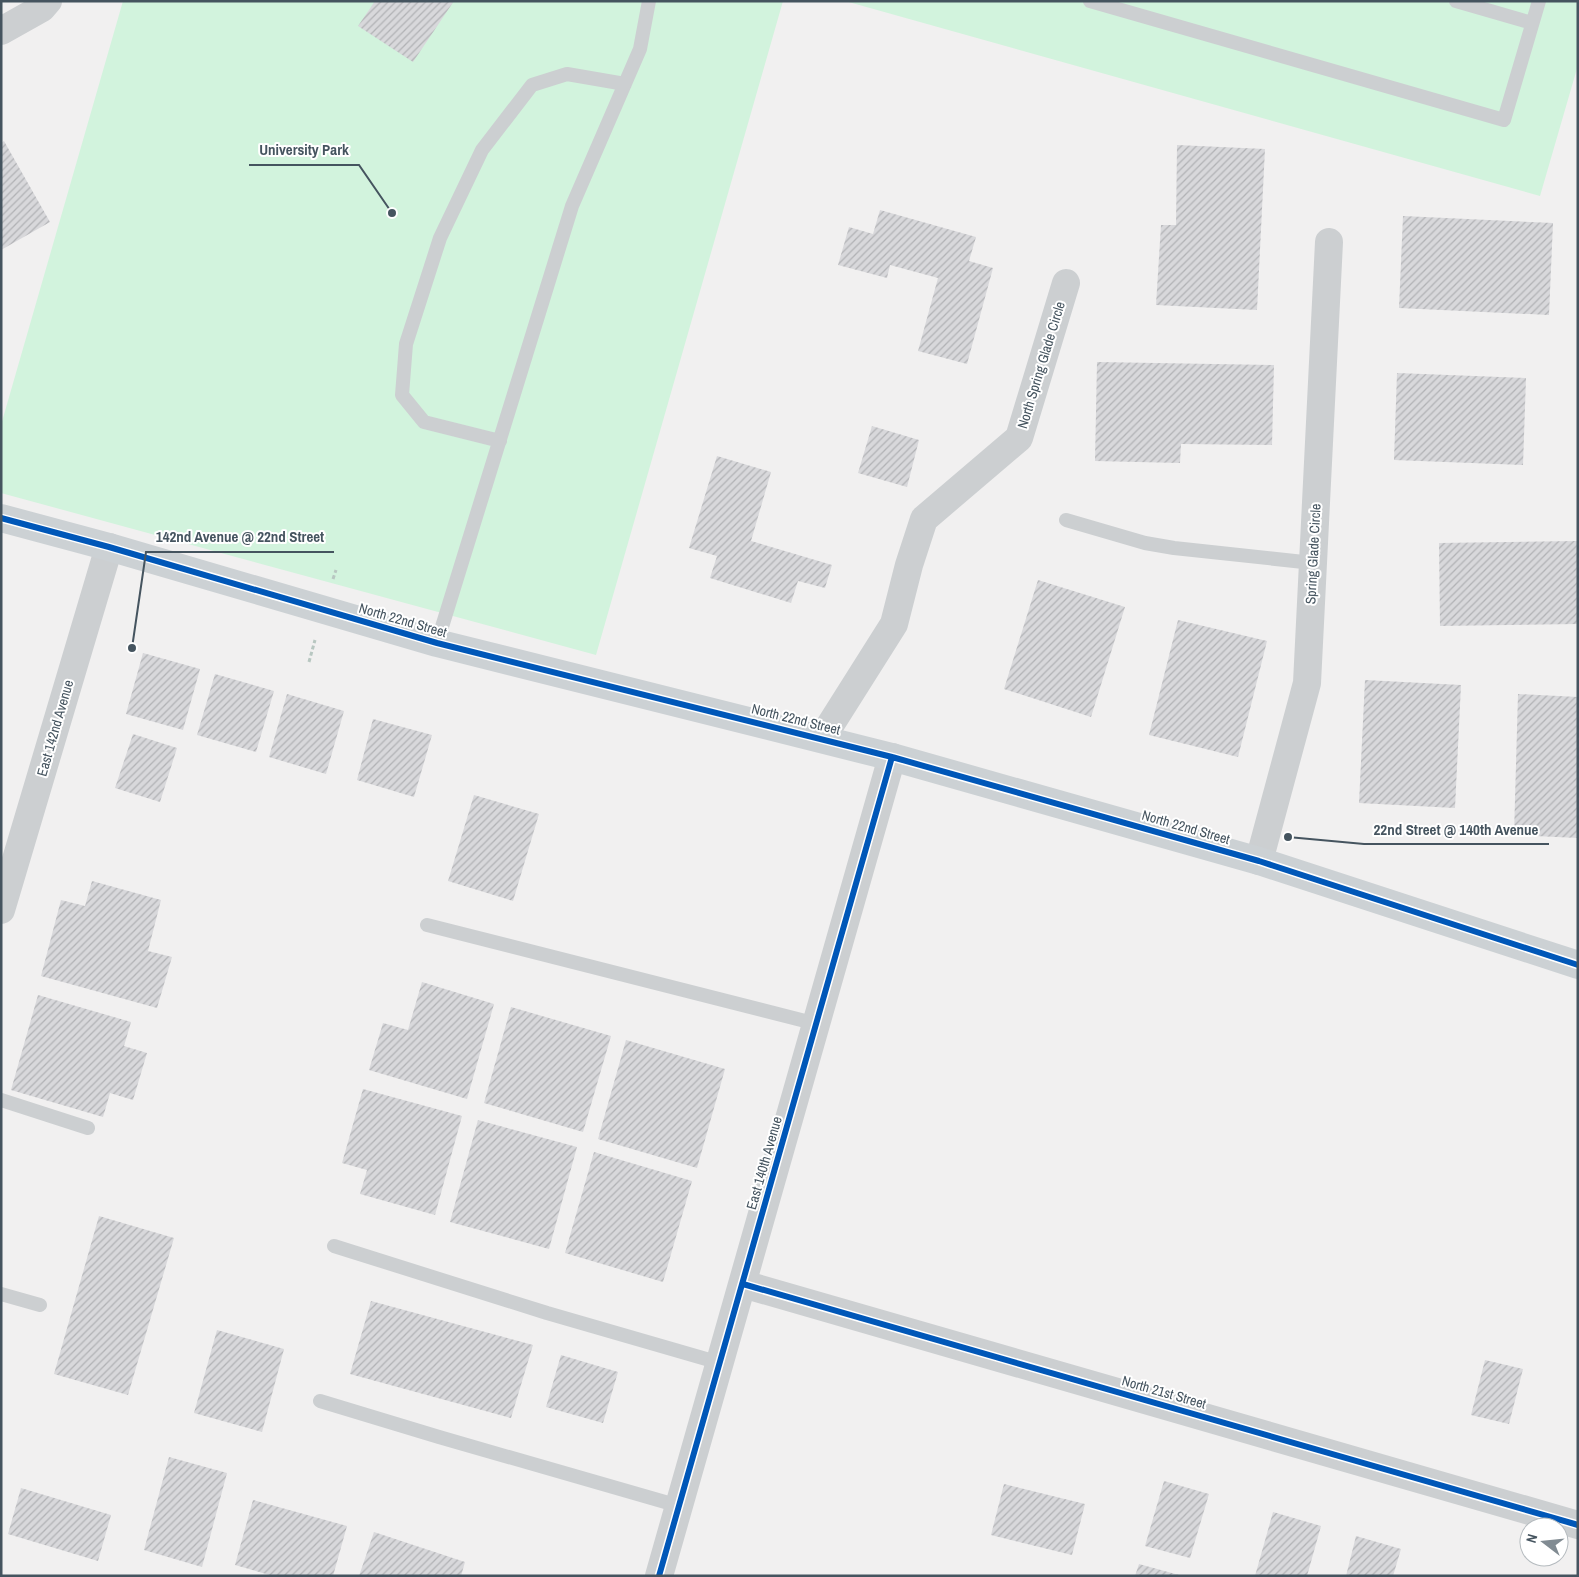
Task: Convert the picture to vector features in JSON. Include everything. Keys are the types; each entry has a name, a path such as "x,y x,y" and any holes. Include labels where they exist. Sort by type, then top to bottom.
{"street":[{"path":"1,31 42,8 48,1"},
{"name":"Spring Glade Circle","path":"1259,861 1307,683 1329,242"},
{"name":"North Spring Glade Circle","path":"822,738 894,624 909,565 924,519 1019,438 1066,283"},
{"name":"North 22nd Street","path":"1,518 109,547 437,643 822,738 1259,861 1578,965"},
{"name":"East 142nd Avenue","path":"1,910 109,547"},
{"name":"East 140th Avenue","path":"659,1576 892,757"},
{"name":"North 21st Street","path":"743,1284 1578,1525"}],"lane":[{"path":"437,643 572,206 640,50 649,1"},
{"path":"1090,1 1504,120 1539,1"},
{"path":"1456,1 1476,4 1532,23"},
{"path":"500,440 424,422 402,395 406,344 440,238 482,150 532,85 567,74 625,84"},
{"path":"1066,520 1145,543 1174,548 1313,563"},
{"path":"427,925 817,1024"},
{"path":"1,1100 88,1128"},
{"path":"334,1246 547,1313 720,1362"},
{"path":"1,1294 40,1305"},
{"path":"320,1401 679,1506"}],"green space":[{"path":"123,1 783,1 596,655 1,493 1,425"},
{"path":"845,1 1578,1 1578,65 1540,196"}],"building":[{"path":"375,1 454,1 413,62 358,26"},
{"path":"4,141 50,222 1,250 1,143"},
{"path":"1177,145 1265,149 1257,310 1156,305 1161,225 1176,225"},
{"path":"880,210 976,237 969,261 993,268 967,364 918,351 938,278 890,265 887,278 838,265 849,227 873,234"},
{"path":"1403,216 1553,223 1549,315 1399,308"},
{"path":"1097,362 1274,365 1272,445 1181,444 1180,463 1095,461"},
{"path":"1397,373 1526,378 1523,465 1394,460"},
{"path":"872,426 919,440 907,487 858,473"},
{"path":"717,456 771,472 751,541 832,565 825,588 798,581 791,603 710,578 717,556 689,548"},
{"path":"1578,541 1578,624 1440,626 1439,543"},
{"path":"1038,580 1125,607 1091,717 1004,689"},
{"path":"1178,620 1267,641 1238,757 1149,735"},
{"path":"143,653 200,669 183,730 126,714"},
{"path":"215,674 274,691 256,752 197,735"},
{"path":"1365,680 1461,685 1455,808 1359,803"},
{"path":"287,694 344,711 326,774 269,757"},
{"path":"1518,694 1578,697 1578,838 1514,835"},
{"path":"373,719 432,735 414,797 357,780"},
{"path":"133,734 177,748 160,802 115,788"},
{"path":"474,795 539,814 513,901 448,881"},
{"path":"92,881 161,900 148,951 172,957 157,1008 41,976 61,900 85,906"},
{"path":"422,982 494,1004 467,1099 369,1070 383,1023 408,1030"},
{"path":"38,995 131,1022 124,1046 147,1053 133,1100 110,1093 103,1117 11,1090"},
{"path":"511,1007 611,1036 583,1132 484,1103"},
{"path":"626,1040 725,1069 697,1168 598,1139"},
{"path":"363,1089 462,1116 435,1215 360,1194 367,1170 342,1163"},
{"path":"478,1120 577,1147 549,1249 450,1222"},
{"path":"594,1152 692,1181 663,1282 565,1253"},
{"path":"99,1216 174,1238 128,1395 54,1374"},
{"path":"371,1301 533,1345 511,1418 350,1374"},
{"path":"217,1330 284,1349 262,1432 194,1413"},
{"path":"561,1355 618,1372 603,1423 546,1407"},
{"path":"1485,1360 1523,1369 1509,1424 1471,1415"},
{"path":"169,1457 227,1473 202,1567 144,1550"},
{"path":"1164,1481 1209,1494 1190,1558 1145,1546"},
{"path":"1004,1484 1085,1504 1072,1555 991,1535"},
{"path":"21,1488 111,1515 98,1561 8,1534"},
{"path":"253,1500 347,1526 333,1576 273,1576 235,1565"},
{"path":"1273,1512 1321,1526 1307,1576 1255,1576"},
{"path":"374,1532 465,1562 461,1576 359,1576"},
{"path":"1356,1536 1401,1549 1393,1576 1346,1576"},
{"path":"1139,1564 1179,1575 1179,1576 1135,1576"}],"cycle path":[{"path":"1,518 109,547 437,643 892,757 1259,861 1578,965"},
{"path":"659,1576 892,757"},
{"path":"743,1284 1578,1525"}],"place":[{"name":"University Park","path":"392,213"},
{"name":"142nd Avenue @ 22nd Street","path":"132,648"},
{"name":"22nd Street @ 140th Avenue","path":"1288,837"}]}
